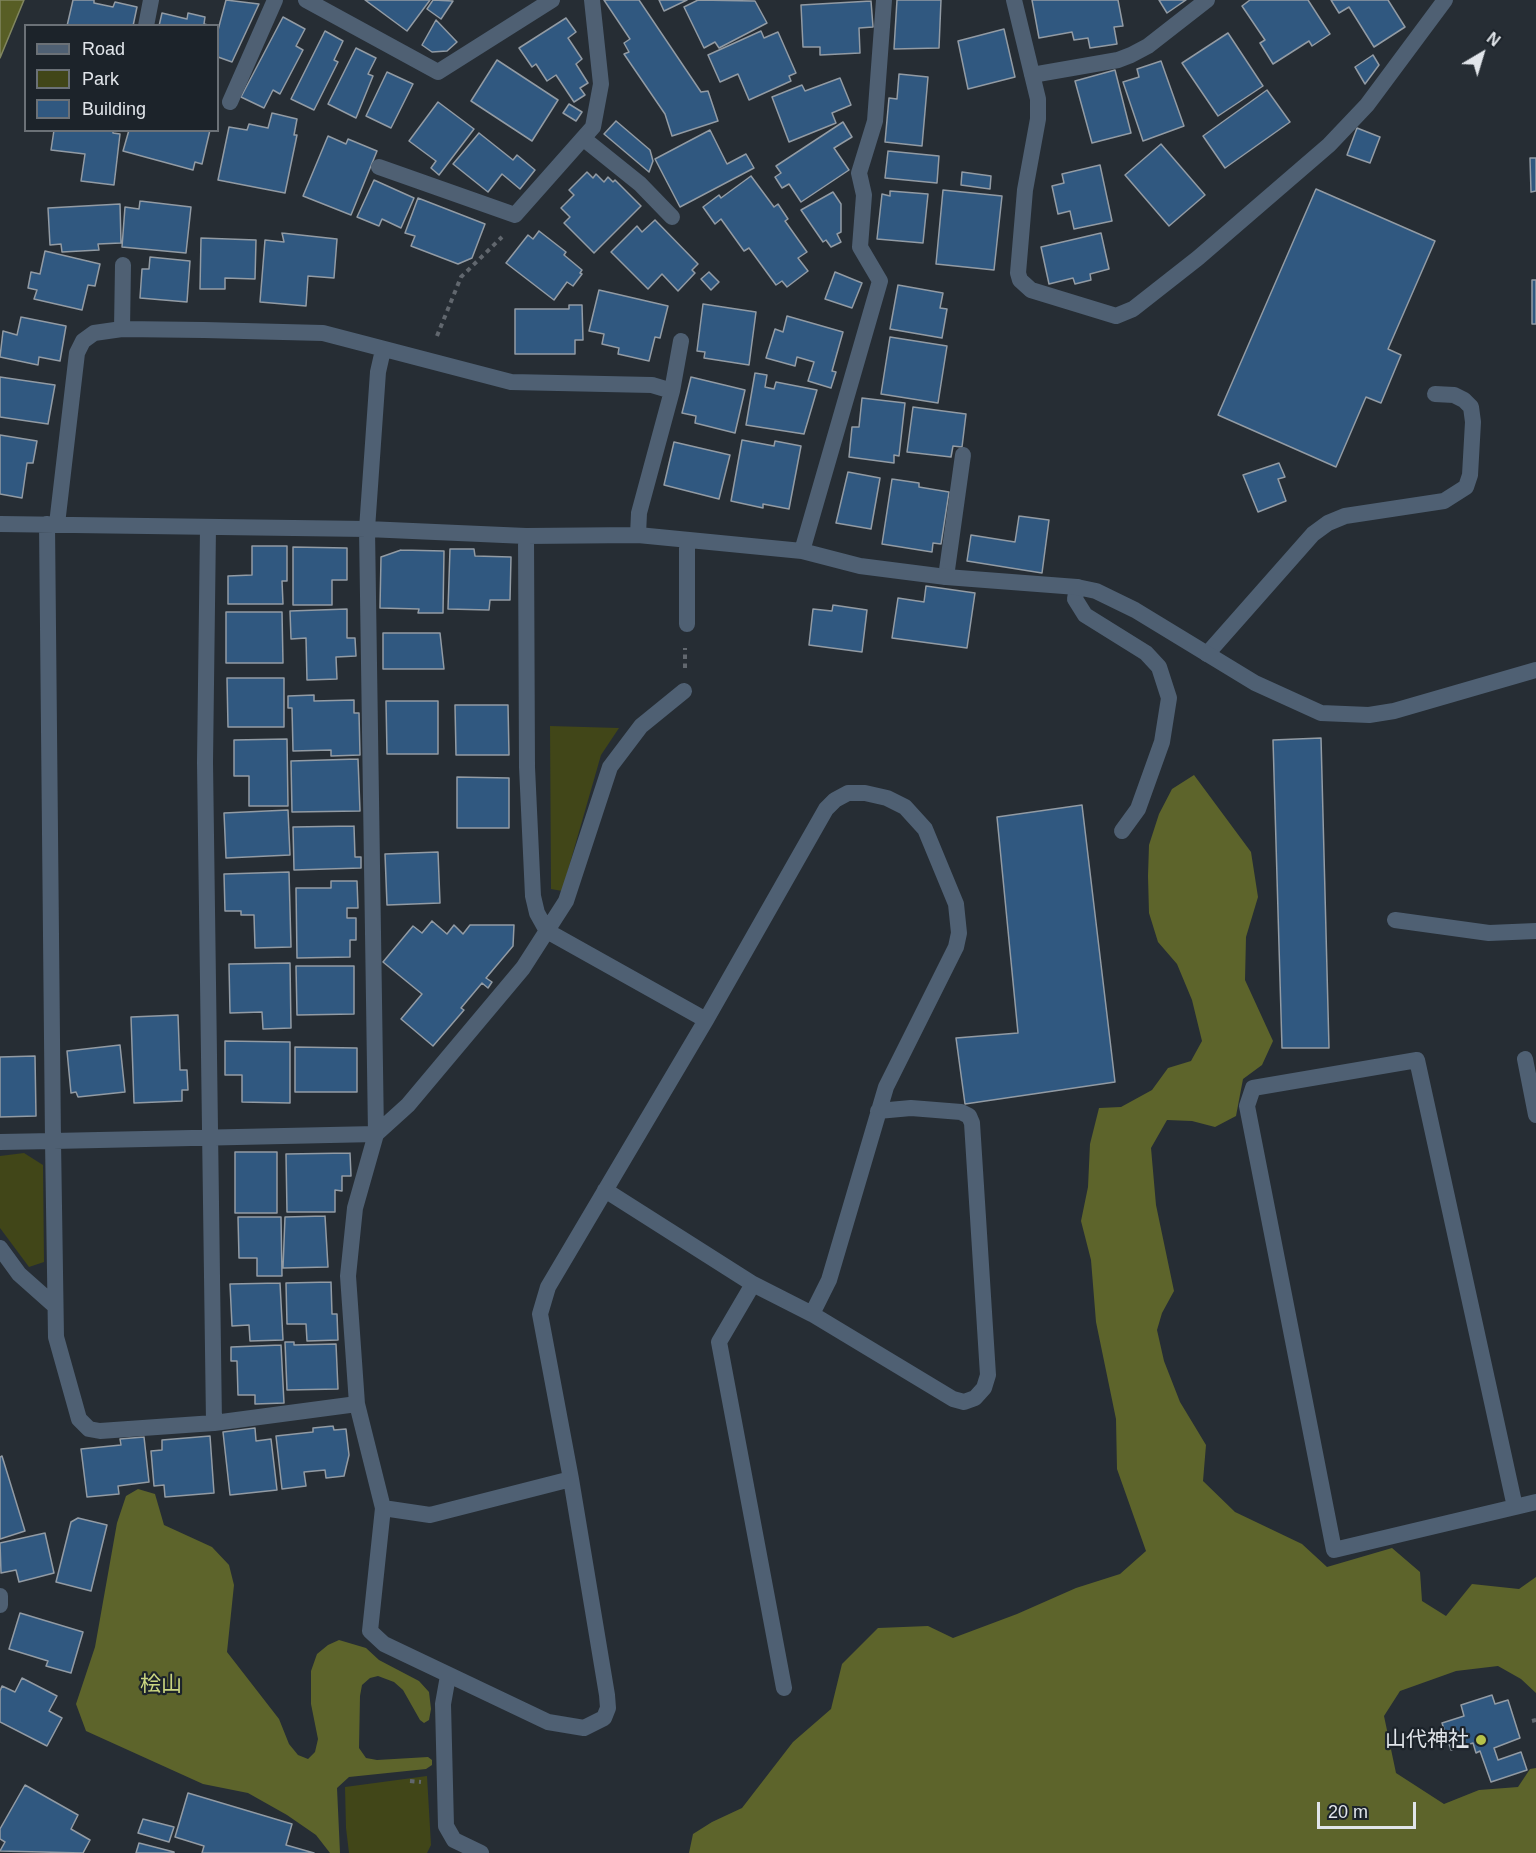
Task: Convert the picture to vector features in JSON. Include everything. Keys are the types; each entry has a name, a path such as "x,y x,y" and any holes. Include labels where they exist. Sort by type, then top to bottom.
{"street":[{"path":"146,24 151,0"},
{"path":"230,102 276,0"},
{"path":"306,0 438,72 552,0"},
{"path":"379,167 515,215 593,126 602,84 592,0"},
{"path":"802,551 880,281 860,246 864,195 859,173 875,121 884,0"},
{"path":"1014,0 1038,99 1038,119 1025,190 1018,273 1020,280 1038,293 1116,316 1133,309 1198,258 1329,145 1367,105 1445,0"},
{"path":"1032,75 1118,60 1131,55 1148,46 1207,0"},
{"path":"584,139 640,184 672,217"},
{"path":"122,329 123,266"},
{"path":"357,1404 214,1423 100,1431 89,1428 79,1419 56,1337 53,1141 52,524 79,346 94,333 122,329 323,333 512,382 652,385 672,391"},
{"path":"638,535 639,513 672,391 681,341"},
{"path":"383,350 378,372 367,529 376,1134 355,1208 348,1276 357,1404 383,1508 370,1631 384,1644 448,1676 560,1726 584,1728 604,1718 608,1708 608,1695 540,1314 548,1287 706,1020 826,809 835,800 848,793 866,793 887,798 905,807 925,829 956,904 959,933 956,946 886,1087 829,1280 812,1314"},
{"path":"1207,654 1313,534 1328,523 1345,516 1444,501 1466,487 1470,475 1473,422 1471,407 1464,399 1454,395 1435,394"},
{"path":"946,577 963,455"},
{"path":"0,524 367,529 526,536 638,535 802,551 860,566 946,577 1077,587 1096,591 1135,610 1255,683 1321,713 1369,715 1394,711 1536,670"},
{"path":"208,528 205,762 213,1137 214,1423"},
{"path":"526,536 527,767 533,896 537,913 547,931 706,1020"},
{"path":"687,540 687,624"},
{"path":"1077,587 1075,599 1085,615 1146,653 1159,667 1169,698 1162,742 1138,809 1122,831"},
{"path":"0,1142 376,1134 408,1105 523,968 566,901 610,767 641,726 684,691"},
{"path":"1395,920 1489,933 1536,931"},
{"path":"1525,1059 1536,1114"},
{"path":"1515,1507 1417,1060 1254,1088 1247,1106 1334,1550 1515,1507 1536,1502"},
{"path":"605,1190 753,1284 812,1314 953,1399 964,1401 975,1398 984,1388 988,1375 972,1123 969,1116 961,1112 911,1108 878,1111"},
{"path":"0,1248 19,1274 55,1306"},
{"path":"753,1284 719,1342 784,1688"},
{"path":"383,1508 430,1515 571,1479"},
{"path":"0,1596 0,1605"},
{"path":"448,1676 443,1704 446,1826 454,1840 480,1853"}],"path":[{"path":"435,345 439,325 461,277 516,224 515,215"},
{"path":"684,691 687,624"}],"green space":[{"path":"550,726 619,728 601,755 562,891 551,889"},
{"path":"1194,775 1251,852 1258,897 1246,937 1245,980 1273,1041 1262,1065 1243,1079 1236,1116 1215,1127 1192,1121 1167,1120 1151,1148 1156,1205 1174,1291 1162,1313 1157,1330 1164,1361 1180,1402 1206,1445 1203,1481 1235,1512 1302,1544 1327,1567 1392,1548 1420,1572 1422,1601 1446,1616 1472,1584 1519,1589 1536,1577 1536,1693 1521,1679 1498,1666 1456,1671 1400,1691 1384,1716 1396,1773 1444,1804 1479,1790 1518,1787 1530,1769 1536,1768 1536,1853 689,1853 693,1834 742,1808 793,1742 831,1709 842,1664 878,1628 928,1626 953,1638 1017,1614 1076,1588 1120,1574 1146,1551 1117,1469 1116,1419 1096,1322 1091,1260 1081,1221 1088,1187 1090,1144 1099,1108 1121,1107 1152,1090 1168,1068 1191,1061 1202,1041 1192,1000 1177,964 1158,942 1149,913 1149,845 1159,814 1172,789"},
{"path":"24,1153 43,1165 44,1262 29,1267 0,1228 0,1156"},
{"name":"桧山","path":"138,1489 155,1494 164,1525 212,1547 229,1565 234,1585 227,1652 279,1719 289,1744 298,1755 308,1759 315,1752 318,1739 311,1704 311,1671 317,1654 328,1645 339,1640 366,1648 379,1660 419,1681 429,1692 431,1709 429,1720 424,1723 403,1690 394,1682 378,1676 370,1678 362,1685 359,1748 366,1758 377,1760 428,1757 432,1760 432,1765 426,1769 349,1777 337,1788 340,1853 330,1853 316,1835 248,1793 203,1784 86,1731 76,1704 95,1647 117,1523 126,1496"},
{"path":"427,1776 431,1845 427,1853 349,1853 345,1787"}],"shaded area":[{"path":"0,0 24,0 0,58"}],"building":[{"path":"73,0 94,0 94,3 113,7 115,2 137,7 133,24 67,24"},
{"path":"226,0 259,4 232,62 219,57 219,26"},
{"path":"365,0 430,0 407,31"},
{"path":"433,0 453,1 441,19 427,9"},
{"path":"604,0 639,0 701,92 708,91 718,121 672,136 665,114 624,54 629,52 624,43 630,39"},
{"path":"659,0 687,0 664,11"},
{"path":"698,0 755,1 767,23 719,48 715,42 704,48 684,7"},
{"path":"897,0 941,0 939,48 894,49"},
{"path":"1032,0 1118,0 1123,26 1114,27 1117,44 1090,48 1088,38 1074,40 1072,32 1039,38"},
{"path":"1159,0 1186,0 1167,13"},
{"path":"1250,0 1308,0 1330,34 1312,46 1309,41 1273,64 1260,43 1265,40 1242,6"},
{"path":"1331,0 1388,0 1405,27 1374,47 1349,7 1339,13"},
{"path":"871,1 873,27 859,28 860,53 820,55 820,47 803,47 801,5"},
{"path":"162,13 187,19 188,13 205,17 204,24 159,24"},
{"path":"283,17 305,29 296,46 303,50 280,94 273,90 264,108 241,97"},
{"path":"566,18 576,32 568,38 582,59 576,64 588,83 580,88 585,95 574,102 556,75 547,81 536,64 532,67 519,48"},
{"path":"436,20 457,42 447,51 432,52 422,45"},
{"path":"1004,29 1015,77 968,89 958,41"},
{"path":"325,31 343,41 334,60 338,62 314,110 291,99"},
{"path":"761,31 764,38 778,32 796,73 789,76 791,81 749,100 738,74 720,82 708,55"},
{"path":"1228,33 1263,86 1218,116 1182,63"},
{"path":"356,48 376,58 368,74 373,76 356,118 328,104"},
{"path":"1373,55 1379,65 1365,84 1355,67"},
{"path":"497,60 558,100 532,141 471,101"},
{"path":"1161,61 1184,126 1143,141 1123,82 1139,77 1137,69"},
{"path":"1115,70 1131,133 1092,143 1075,81"},
{"path":"387,72 413,84 391,128 366,116"},
{"path":"899,74 928,77 922,146 885,142 889,98 897,99"},
{"path":"840,78 851,105 832,113 836,123 789,142 772,97 802,85 805,91"},
{"path":"1267,90 1290,122 1225,168 1203,136"},
{"path":"438,102 474,129 439,175 431,168 436,161 409,141"},
{"path":"569,104 582,112 576,121 563,113"},
{"path":"272,113 297,119 294,135 297,135 285,193 218,180 229,127 247,130 249,124 268,128"},
{"path":"616,121 650,150 653,161 649,172 604,134"},
{"path":"843,122 852,137 834,148 849,170 801,202 789,184 782,188 775,177 781,173 776,166"},
{"path":"1357,128 1380,137 1370,163 1347,155"},
{"path":"710,130 727,164 746,154 754,168 680,207 655,159"},
{"path":"54,132 120,134 114,185 81,181 85,154 51,150"},
{"path":"128,132 210,132 202,164 195,162 193,170 123,151"},
{"path":"479,133 513,160 517,155 535,170 520,189 502,174 488,192 453,164"},
{"path":"328,136 346,144 348,139 377,151 351,215 303,196"},
{"path":"1161,144 1205,195 1169,226 1125,175"},
{"path":"888,151 939,156 937,183 885,178"},
{"path":"1530,158 1536,158 1536,191 1531,192"},
{"path":"1100,165 1112,221 1074,229 1070,211 1058,214 1052,186 1064,183 1062,174"},
{"path":"587,172 593,178 596,174 604,182 608,177 613,182 615,180 641,206 594,253 564,223 570,217 561,208 574,195 569,190"},
{"path":"962,172 991,176 990,189 961,185"},
{"path":"751,176 774,207 778,204 788,219 785,221 807,252 798,258 808,271 787,287 782,281 776,285 749,248 744,251 721,219 715,224 703,207 719,195 721,198"},
{"path":"374,180 414,198 401,228 382,219 379,226 357,217"},
{"path":"1316,189 1435,241 1388,349 1401,355 1381,403 1366,397 1336,467 1218,415"},
{"path":"943,190 1002,196 994,270 936,264"},
{"path":"890,191 928,194 923,243 877,239 882,194 890,196"},
{"path":"833,192 841,204 841,232 837,234 841,242 831,247 826,240 823,242 801,210"},
{"path":"418,198 485,224 472,258 458,264 411,246 415,236 405,233"},
{"path":"140,201 191,207 186,253 122,247 125,207 139,209"},
{"path":"120,204 121,243 98,244 99,250 62,252 61,244 50,245 48,208"},
{"path":"655,220 698,264 692,270 695,273 678,291 662,274 648,289 611,252 637,226 642,232"},
{"path":"539,231 566,252 564,255 582,270 580,273 582,274 573,286 567,282 554,300 506,263 528,235 533,239"},
{"path":"282,233 337,239 334,278 308,276 306,306 260,302 265,240 284,242"},
{"path":"1101,233 1109,269 1090,274 1091,280 1075,284 1073,278 1049,284 1041,247"},
{"path":"201,238 256,240 255,279 225,278 225,289 200,289"},
{"path":"45,251 100,264 95,286 88,285 82,310 34,299 37,290 28,288 31,272 40,274"},
{"path":"150,257 190,261 187,302 140,298 142,269 149,269"},
{"path":"709,272 719,282 711,290 701,279"},
{"path":"835,272 862,283 852,308 825,299"},
{"path":"1532,280 1536,280 1536,324 1532,324"},
{"path":"898,285 943,293 940,308 947,309 942,338 890,329"},
{"path":"599,290 668,306 660,338 655,337 649,361 618,354 619,348 602,344 604,334 589,331"},
{"path":"703,304 756,312 749,365 704,358 705,352 697,351"},
{"path":"569,305 582,305 583,340 575,340 575,354 515,354 515,309 569,309"},
{"path":"787,316 843,332 832,371 836,372 831,388 808,381 814,362 797,357 795,366 766,358 775,329 783,332"},
{"path":"21,317 66,326 60,361 39,357 38,365 0,357 3,331 17,335"},
{"path":"890,337 947,346 938,403 881,394"},
{"path":"755,373 767,375 765,387 774,389 776,382 817,390 804,434 746,425"},
{"path":"0,377 55,385 48,424 0,417"},
{"path":"691,377 745,390 735,433 695,423 696,416 682,413"},
{"path":"862,398 905,403 899,456 894,455 894,463 849,457 852,427 859,427"},
{"path":"913,407 966,414 962,447 953,446 951,457 907,452"},
{"path":"0,435 37,441 33,463 27,463 22,498 0,494"},
{"path":"742,440 774,446 775,441 801,446 789,509 763,504 763,508 731,501"},
{"path":"674,442 730,455 719,499 664,485"},
{"path":"1279,463 1285,477 1278,479 1286,501 1258,512 1243,475"},
{"path":"848,472 880,478 871,529 836,523"},
{"path":"892,479 919,483 919,487 949,492 941,544 933,543 932,552 882,544"},
{"path":"1019,516 1049,520 1042,573 967,561 971,535 1015,542"},
{"path":"252,546 287,546 287,581 282,581 283,604 228,604 228,576 252,575"},
{"path":"293,547 347,548 347,580 332,580 332,605 293,605"},
{"path":"450,549 474,549 475,556 511,557 510,600 490,600 489,610 448,609"},
{"path":"401,550 444,551 443,613 418,613 419,609 380,608 381,557"},
{"path":"926,586 975,593 967,648 892,638 898,598 924,602"},
{"path":"833,605 867,610 862,652 809,645 813,609 832,611"},
{"path":"347,609 347,638 355,638 356,656 336,657 337,679 307,680 306,638 291,639 290,611"},
{"path":"226,612 282,612 283,663 226,663"},
{"path":"383,633 440,633 444,669 383,669"},
{"path":"227,678 284,678 284,727 228,727"},
{"path":"314,695 314,701 354,700 354,713 359,713 360,755 331,756 331,750 293,751 292,708 288,708 288,696"},
{"path":"386,701 438,701 438,754 387,754"},
{"path":"455,705 508,705 509,755 456,755"},
{"path":"1321,738 1329,1048 1282,1048 1273,740"},
{"path":"287,739 288,806 249,806 249,776 234,776 234,740"},
{"path":"358,759 360,811 292,812 291,761"},
{"path":"457,777 509,778 509,828 457,828"},
{"path":"1082,805 1115,1082 965,1104 956,1038 1018,1033 997,817"},
{"path":"288,810 290,855 226,858 224,813"},
{"path":"354,826 355,857 361,857 361,868 294,870 293,827"},
{"path":"438,852 440,903 387,905 385,854"},
{"path":"289,872 291,947 255,948 254,915 241,915 241,911 225,911 224,874"},
{"path":"331,881 357,881 358,908 347,908 347,918 356,918 356,940 350,940 350,957 297,958 296,888 331,888"},
{"path":"432,921 447,934 454,925 463,934 470,925 514,925 513,946 486,978 492,982 488,988 482,983 461,1008 464,1010 433,1046 401,1019 422,994 383,962 413,926 422,933"},
{"path":"290,963 291,1028 263,1029 262,1012 230,1013 229,964"},
{"path":"296,966 354,966 354,1014 297,1015"},
{"path":"178,1015 180,1070 187,1070 188,1090 182,1090 182,1101 134,1103 131,1017"},
{"path":"225,1041 290,1042 290,1103 242,1102 242,1075 225,1075"},
{"path":"120,1045 125,1092 78,1097 76,1092 71,1093 67,1051"},
{"path":"295,1047 357,1048 357,1092 295,1092"},
{"path":"35,1056 36,1116 0,1117 0,1057"},
{"path":"235,1152 277,1152 277,1213 235,1213"},
{"path":"350,1153 351,1176 342,1176 342,1191 335,1190 335,1212 287,1212 286,1154"},
{"path":"325,1216 328,1267 283,1268 285,1217"},
{"path":"238,1217 281,1217 282,1276 257,1276 257,1258 239,1258"},
{"path":"331,1282 332,1314 337,1314 338,1340 307,1341 306,1324 287,1324 286,1283"},
{"path":"280,1283 283,1340 250,1341 249,1325 232,1326 230,1284"},
{"path":"285,1342 294,1342 294,1345 336,1344 338,1389 287,1390"},
{"path":"281,1345 284,1403 255,1404 255,1395 238,1395 237,1361 231,1361 231,1347"},
{"path":"333,1426 334,1430 346,1429 349,1455 344,1476 326,1478 325,1470 304,1472 306,1486 282,1489 276,1436 313,1432 313,1428"},
{"path":"255,1428 256,1441 271,1439 277,1490 230,1495 223,1432"},
{"path":"210,1436 214,1493 165,1497 164,1485 154,1486 151,1451 162,1450 162,1440"},
{"path":"144,1437 149,1482 118,1486 119,1494 87,1497 81,1449 121,1445 120,1439"},
{"path":"2,1456 25,1531 0,1539 0,1457"},
{"path":"78,1518 107,1525 91,1591 56,1582 71,1522"},
{"path":"45,1533 54,1573 19,1582 16,1570 1,1573 0,1543"},
{"path":"20,1613 83,1632 71,1673 46,1666 48,1661 9,1649"},
{"path":"22,1678 57,1696 49,1711 62,1718 47,1746 0,1722 2,1686 15,1692"},
{"name":"山代神社","path":"1492,1695 1495,1704 1508,1700 1520,1738 1494,1748 1498,1760 1521,1752 1527,1770 1491,1782 1480,1751 1476,1753 1473,1743 1451,1750 1442,1723 1464,1716 1461,1705"},
{"path":"25,1785 78,1815 71,1829 90,1840 83,1853 0,1851 5,1842 0,1839 0,1829"},
{"path":"188,1793 292,1824 286,1845 314,1853 202,1853 204,1846 175,1837"},
{"path":"143,1819 174,1827 169,1842 138,1833"},
{"path":"139,1843 174,1852 174,1853 136,1853"}],"place":[{"name":"山代神社","path":"1481,1740"}]}
